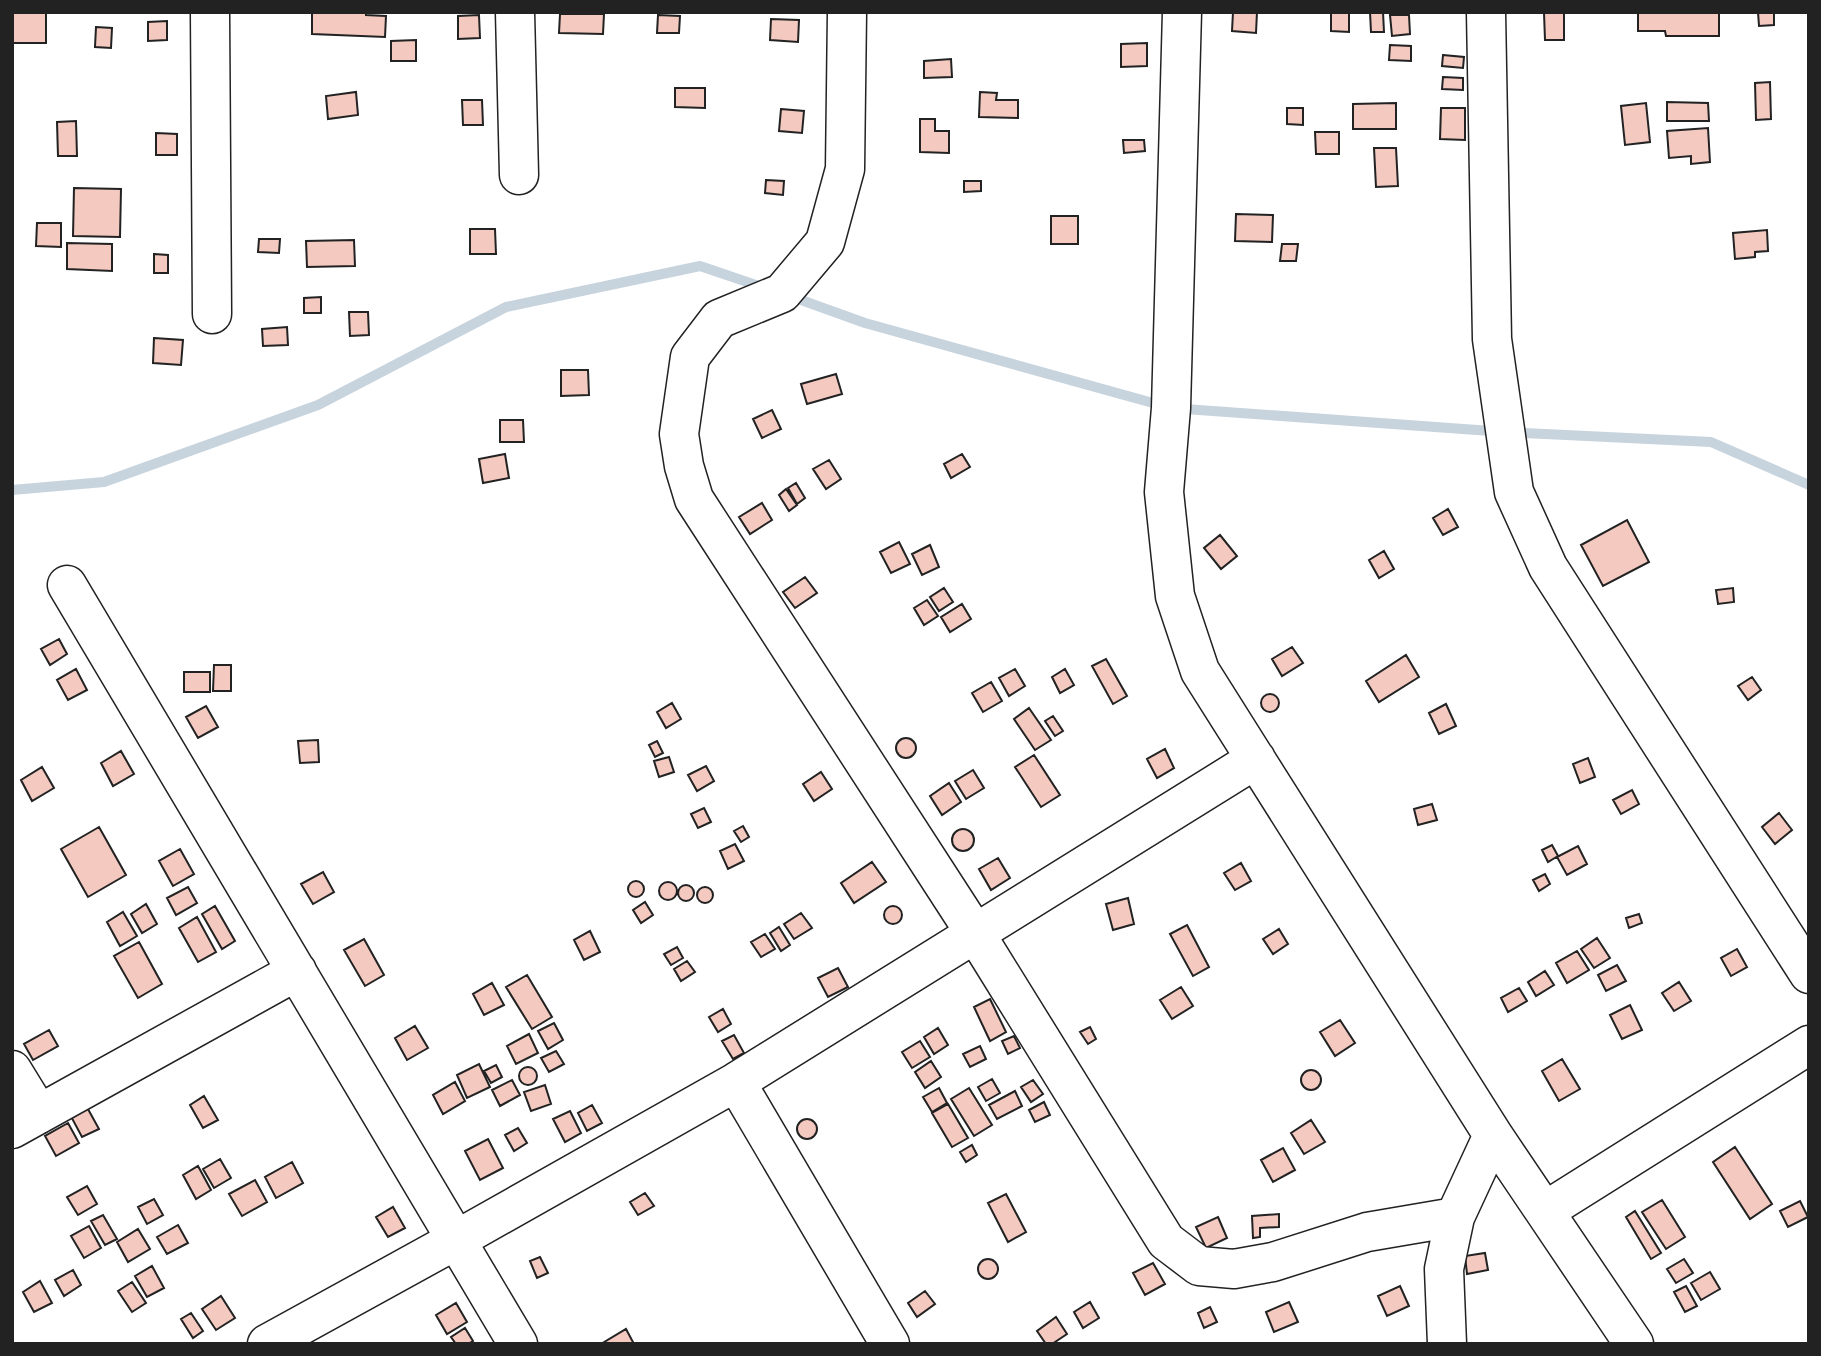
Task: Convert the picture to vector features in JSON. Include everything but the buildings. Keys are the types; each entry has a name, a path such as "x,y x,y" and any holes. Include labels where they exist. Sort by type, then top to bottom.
{"street":[{"path":"210,12 212,314"},
{"path":"515,12 519,176"},
{"path":"847,12 845,169 825,242 782,293 719,319 690,357 679,434 684,466 694,499 975,933 1166,1241 1199,1266 1234,1269 1273,1262 1367,1232 1455,1217"},
{"path":"1182,12 1171,408 1164,492 1175,596 1200,671 1493,1135 1634,1344"},
{"path":"1486,12 1492,338 1514,492 1548,567 1809,974"},
{"path":"67,585 518,1344"},
{"path":"267,1344 736,1082 1256,759"},
{"path":"12,1070 25,1121 297,971"},
{"path":"1545,1211 1809,1045"},
{"path":"736,1082 890,1344"},
{"path":"1447,1344 1444,1269 1455,1217 1493,1135"}],"waterway":[{"path":"12,490 104,482 318,405 506,307 700,266 765,288"},
{"path":"790,296 865,323 1171,408 1505,432 1711,442 1809,485"}]}
